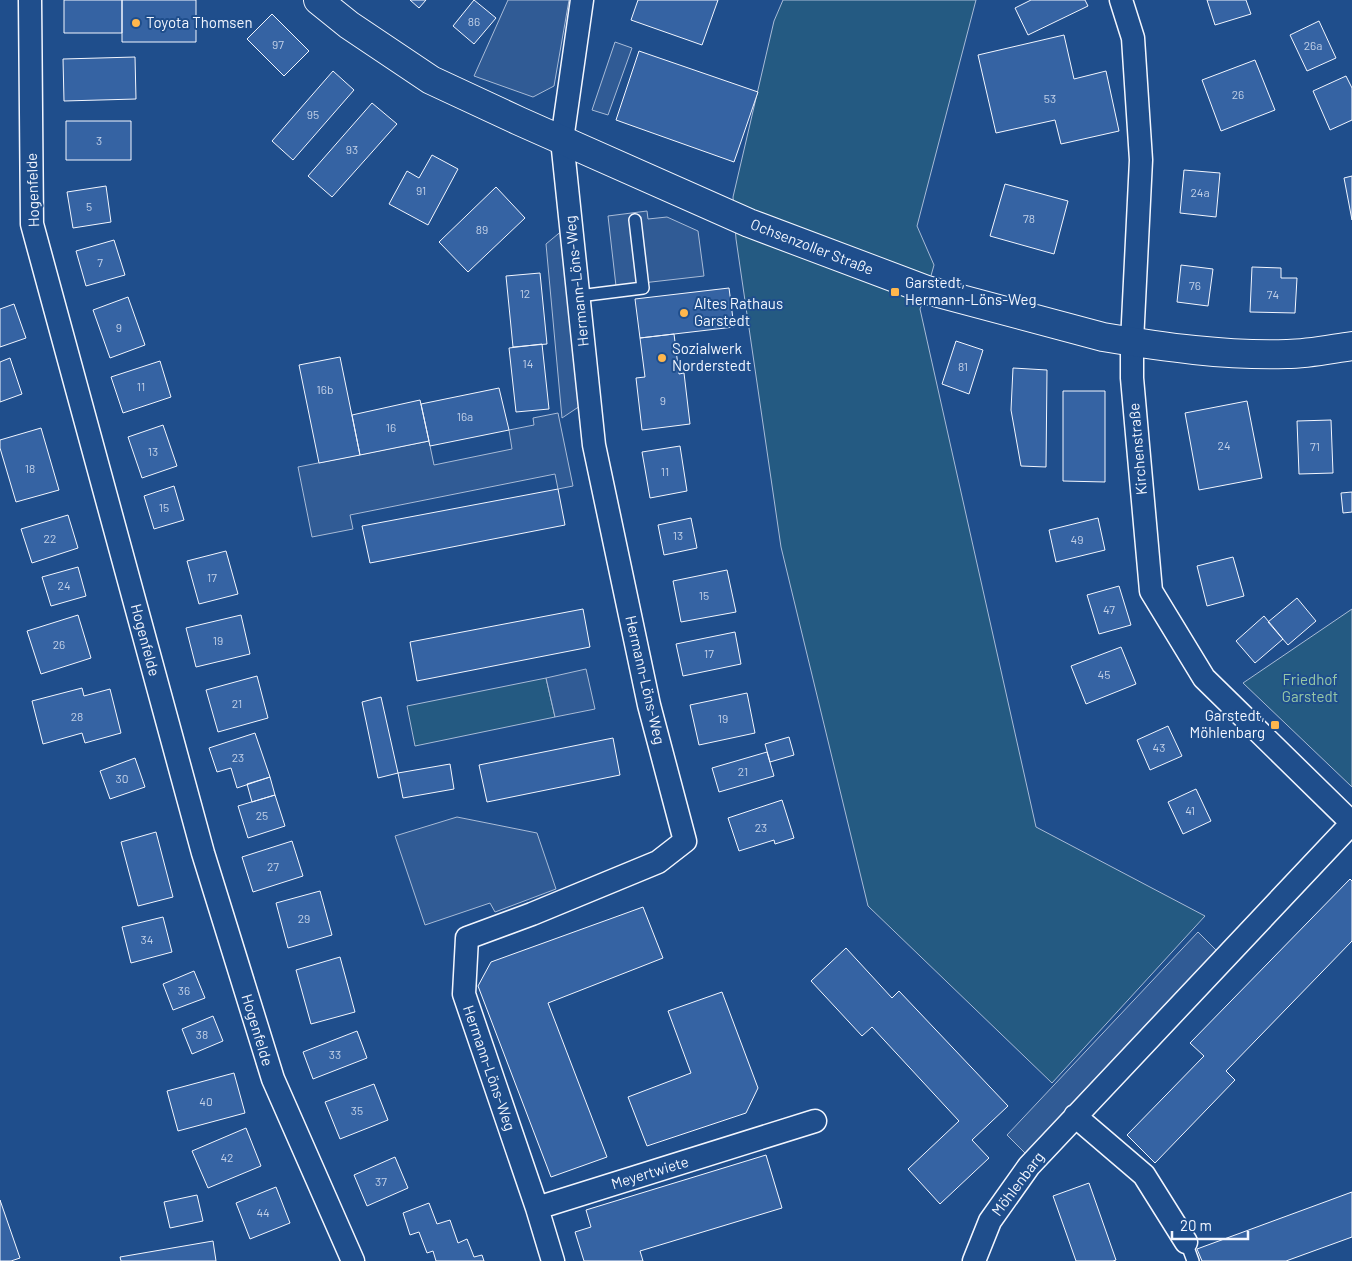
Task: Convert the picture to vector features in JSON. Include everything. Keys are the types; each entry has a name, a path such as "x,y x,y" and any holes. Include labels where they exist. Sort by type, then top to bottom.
{"street":[{"name":"Hogenfelde","path":"30,0 32,224 202,853 272,1079 353,1261"},
{"name":"Ochsenzoller Straße","path":"318,0 349,25 431,80 749,223 927,290 1102,337 1132,342 1236,354 1289,354 1352,346"},
{"name":"Hermann-Löns-Weg","path":"537,1208 464,994 467,938 532,914 658,862 685,842 649,705 594,445 562,140 582,0"},
{"name":"Kirchenstraße","path":"1121,0 1133,38 1141,160 1132,378 1151,591 1204,678 1352,823"},
{"name":"Möhlenbarg","path":"974,1261 990,1221 1029,1166 1352,823"},
{"path":"1075,1116 1144,1175 1189,1252"},
{"name":"Meyertwiete","path":"537,1208 815,1121"},
{"path":"537,1208 554,1261"}],"lane":[{"path":"579,296 643,288 635,220"}],"green space":[{"path":"783,0 976,0 917,226 934,265 920,309 1036,827 1205,916 1052,1083 868,906 781,547 736,239 733,197 774,21"},
{"name":"Friedhof Garstedt","path":"1352,609 1352,787 1243,683"},
{"path":"546,678 555,717 415,746 407,706"}],"shaded area":[{"path":"508,0 569,0 554,86 533,97 474,76"},
{"path":"615,42 632,48 608,115 592,110"},
{"path":"647,211 648,219 667,217 698,231 704,276 616,286 608,216"},
{"path":"564,229 580,406 562,418 546,244"},
{"path":"558,413 573,486 558,489 555,474 350,515 353,529 312,537 298,467 429,441 434,465 512,449 509,430 534,425 533,418"},
{"path":"586,669 595,709 555,717 546,678"},
{"path":"457,817 537,833 556,889 495,912 490,903 425,925 395,836"},
{"path":"1198,932 1217,951 1026,1154 1007,1135"}],"building":[{"path":"64,0 122,0 122,33 64,33"},
{"path":"122,0 196,0 196,42 122,42"},
{"path":"410,0 426,0 419,8"},
{"path":"474,0 496,18 474,44 453,26"},
{"path":"638,0 718,0 702,45 631,20"},
{"path":"1031,0 1085,0 1088,6 1028,35 1015,8"},
{"path":"1207,0 1246,0 1251,14 1215,25"},
{"path":"272,14 309,51 284,76 247,39"},
{"path":"1319,21 1336,58 1307,71 1290,35"},
{"path":"1064,35 1074,79 1106,71 1119,131 1061,144 1055,120 996,133 978,55"},
{"path":"639,51 758,92 734,162 616,120"},
{"path":"135,57 136,99 64,101 63,59"},
{"path":"1255,60 1275,110 1221,131 1202,80"},
{"path":"333,71 354,90 293,160 272,141"},
{"path":"1346,76 1352,88 1352,120 1330,130 1313,91"},
{"path":"372,103 397,124 332,197 308,176"},
{"path":"66,121 131,121 131,160 66,160"},
{"path":"432,155 458,169 428,225 389,204 407,171 419,178"},
{"path":"1184,170 1220,173 1216,217 1180,213"},
{"path":"1352,176 1352,220 1344,178"},
{"path":"1005,184 1068,201 1054,254 990,236"},
{"path":"106,186 111,222 73,228 67,192"},
{"path":"496,187 525,218 468,272 439,242"},
{"path":"114,240 125,275 86,286 76,251"},
{"path":"1181,265 1213,269 1208,306 1177,302"},
{"path":"1252,267 1281,268 1281,278 1297,278 1295,313 1250,312"},
{"path":"540,273 547,344 513,347 506,276"},
{"name":"Altes Rathaus Garstedt","path":"729,288 734,327 640,338 635,299"},
{"path":"128,297 145,345 110,358 93,310"},
{"path":"14,304 26,338 0,347 0,309"},
{"path":"674,334 679,374 684,373 690,424 642,430 636,378 645,377 640,338"},
{"path":"956,341 983,350 969,394 942,384"},
{"path":"542,344 549,409 516,412 509,348"},
{"path":"340,357 360,455 319,463 299,365"},
{"path":"10,358 22,394 0,402 0,362"},
{"path":"160,361 171,397 123,413 111,377"},
{"path":"1013,368 1047,370 1046,467 1021,466 1011,410"},
{"path":"499,388 509,430 430,446 421,404"},
{"path":"1063,391 1105,391 1105,482 1063,481"},
{"path":"420,400 429,441 360,455 352,415"},
{"path":"1247,401 1262,478 1199,490 1185,413"},
{"path":"1331,420 1333,473 1299,474 1297,421"},
{"path":"163,425 177,466 142,478 128,437"},
{"path":"41,428 59,490 16,502 0,448 0,440"},
{"path":"680,446 687,491 650,498 642,452"},
{"path":"174,486 184,520 154,529 144,496"},
{"path":"558,489 565,525 370,563 362,526"},
{"path":"1352,492 1352,512 1343,513 1341,493"},
{"path":"68,515 78,548 32,563 21,529"},
{"path":"691,518 697,548 664,555 658,525"},
{"path":"1098,518 1105,550 1056,562 1049,530"},
{"path":"226,551 238,594 199,604 187,561"},
{"path":"1233,557 1244,596 1207,606 1197,566"},
{"path":"78,567 86,596 51,606 42,577"},
{"path":"727,570 736,612 681,622 673,581"},
{"path":"1119,586 1131,625 1099,634 1087,595"},
{"path":"1297,598 1316,621 1288,645 1268,622"},
{"path":"583,609 590,647 417,681 410,642"},
{"path":"78,615 91,658 41,674 27,631"},
{"path":"241,615 250,654 196,667 186,628"},
{"path":"1264,616 1283,639 1255,663 1236,641"},
{"path":"735,632 741,664 683,676 676,644"},
{"path":"1121,647 1136,684 1086,704 1071,666"},
{"path":"257,676 268,718 218,732 206,690"},
{"path":"82,688 84,696 110,689 121,733 85,743 82,733 43,744 32,701"},
{"path":"747,693 755,733 699,745 690,705"},
{"path":"381,697 398,773 378,778 362,702"},
{"path":"1168,726 1182,756 1150,770 1137,740"},
{"path":"255,733 270,777 237,788 231,768 217,772 209,748"},
{"path":"789,737 794,755 770,762 765,744"},
{"path":"613,738 620,775 487,802 479,765"},
{"path":"767,752 774,776 719,792 712,768"},
{"path":"135,758 145,787 110,799 100,771"},
{"path":"450,764 454,789 403,798 398,773"},
{"path":"270,777 275,795 252,802 247,784"},
{"path":"1196,789 1211,821 1183,834 1168,802"},
{"path":"275,795 285,826 248,838 238,806"},
{"path":"782,800 794,838 775,844 774,840 739,851 728,818"},
{"path":"156,832 173,897 138,906 121,842"},
{"path":"292,841 303,876 253,892 242,857"},
{"path":"1350,879 1352,881 1352,941 1226,1071 1235,1080 1155,1163 1127,1135 1204,1056 1190,1043"},
{"path":"320,891 332,935 288,948 276,903"},
{"path":"643,907 663,958 548,1003 607,1157 551,1177 478,986 491,962"},
{"path":"163,917 172,952 131,963 122,927"},
{"path":"846,948 892,998 899,991 1008,1106 972,1140 989,1158 940,1204 908,1169 959,1121 872,1027 862,1036 811,981"},
{"path":"340,957 355,1012 311,1024 296,970"},
{"path":"194,971 205,998 173,1010 163,984"},
{"path":"722,992 758,1088 746,1113 647,1146 628,1097 691,1073 668,1011"},
{"path":"213,1016 223,1041 192,1054 182,1029"},
{"path":"357,1031 367,1058 313,1079 303,1052"},
{"path":"234,1073 245,1113 178,1131 167,1091"},
{"path":"374,1084 388,1120 340,1139 325,1102"},
{"path":"246,1128 261,1166 208,1188 192,1151"},
{"path":"766,1155 782,1208 640,1251 643,1261 584,1261 575,1232 591,1227 586,1210"},
{"path":"395,1157 408,1188 367,1206 354,1175"},
{"path":"1089,1183 1116,1260 1113,1261 1076,1261 1053,1196"},
{"path":"276,1187 290,1223 250,1239 236,1203"},
{"path":"1352,1192 1352,1237 1286,1261 1202,1261 1197,1249"},
{"path":"197,1195 203,1221 170,1228 164,1202"},
{"path":"0,1200 20,1258 11,1261 0,1261"},
{"path":"429,1203 437,1224 450,1220 458,1243 467,1239 474,1257 482,1255 484,1261 436,1261 433,1251 427,1253 419,1232 410,1235 403,1213"},
{"path":"213,1241 216,1261 121,1261 120,1257"}],"place":[{"name":"Toyota Thomsen","path":"136,23"},
{"name":"Garstedt, Hermann-Löns-Weg","path":"895,292"},
{"name":"Altes Rathaus Garstedt","path":"684,313"},
{"name":"Sozialwerk Norderstedt","path":"662,358"},
{"name":"Garstedt, Möhlenbarg","path":"1275,725"}]}
